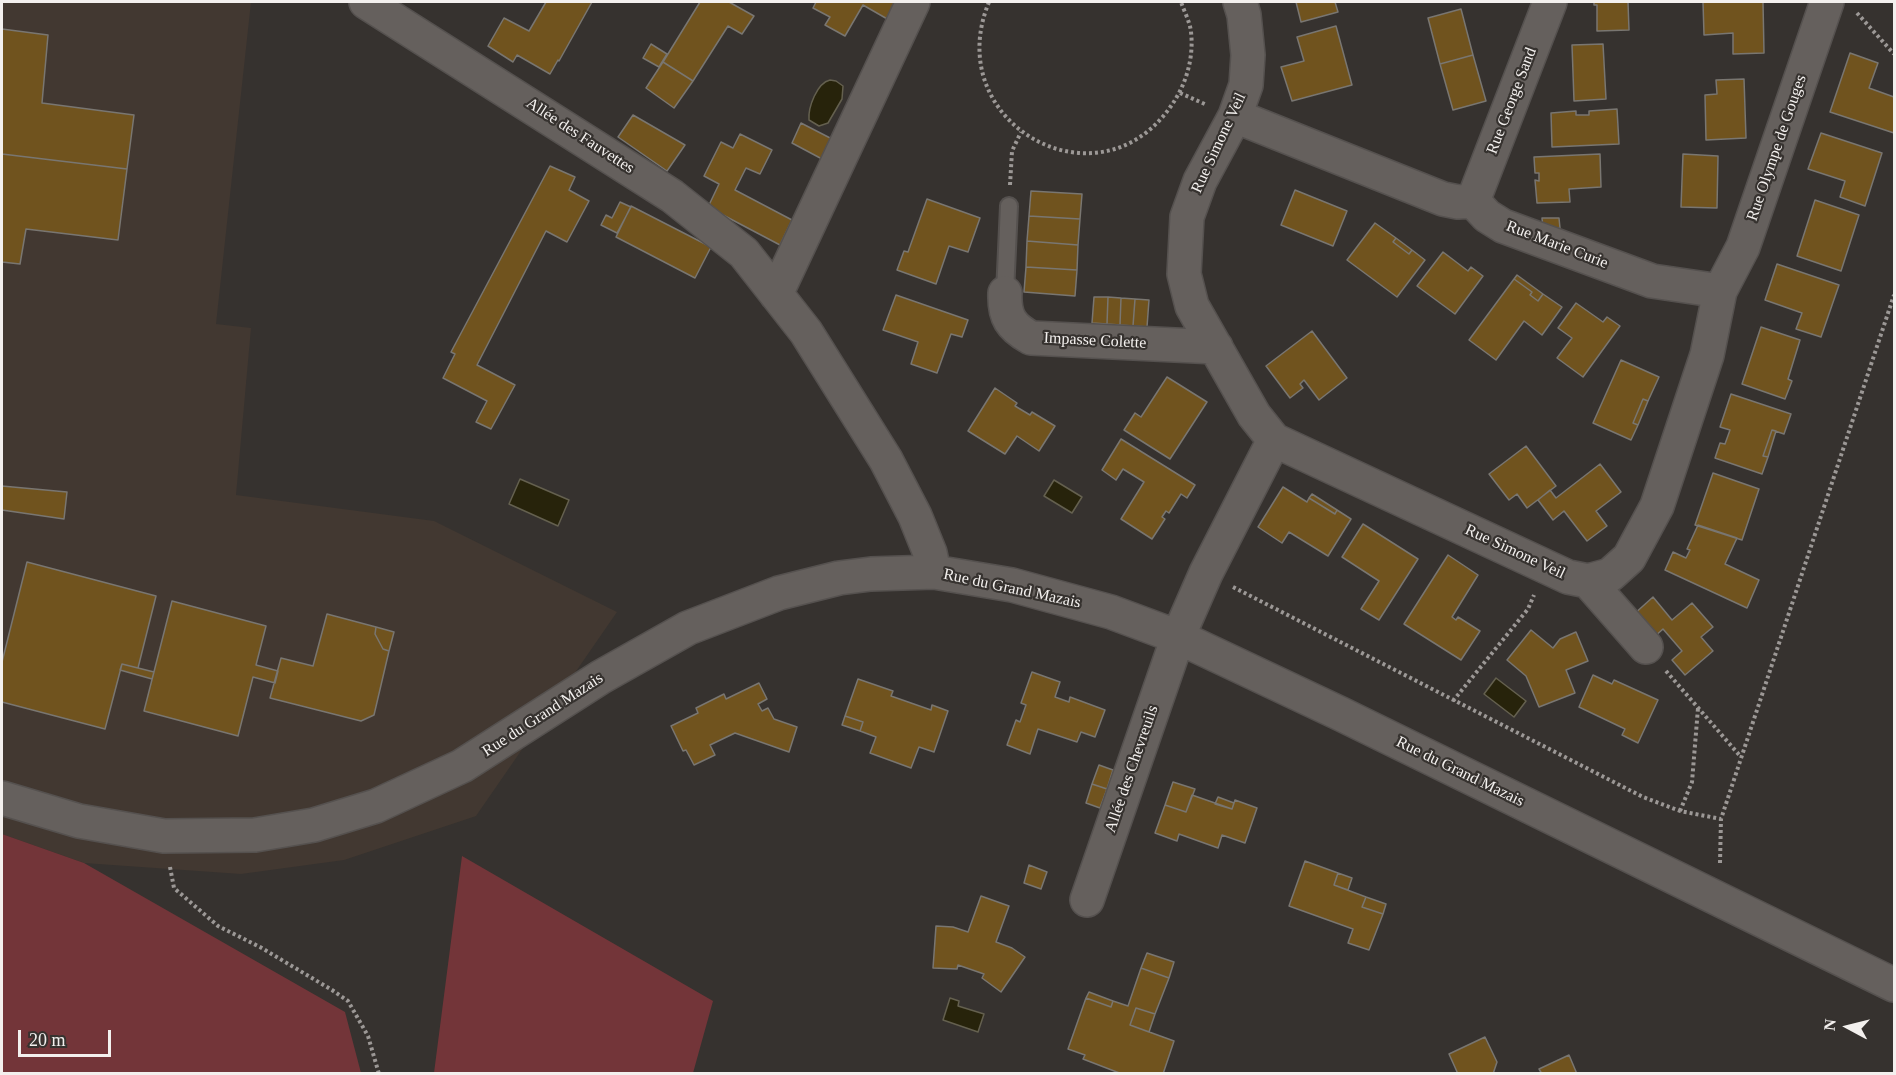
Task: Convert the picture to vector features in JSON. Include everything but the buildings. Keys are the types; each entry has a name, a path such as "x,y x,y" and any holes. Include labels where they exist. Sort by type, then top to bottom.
{"street":[{"name":"Allée des Fauvettes","path":"366,2 672,196 744,253 806,332 886,460 915,516 930,553 934,572"},
{"path":"776,294 913,2"},
{"name":"Rue Simone Veil","path":"1240,2 1244,15 1248,55 1246,85 1235,116 1200,181 1187,217 1184,274 1192,306 1254,416 1274,440 1568,577 1588,580 1610,575 1629,558 1657,506 1707,355 1720,291"},
{"name":"Rue George Sand","path":"1473,201 1550,2"},
{"name":"Rue Olympe de Gouges","path":"1720,291 1743,247 1840,6"},
{"path":"1235,116 1443,199 1458,202 1473,201"},
{"name":"Rue Marie Curie","path":"1473,201 1486,216 1503,225 1620,269 1652,280 1720,291"},
{"name":"Impasse Colette","path":"1005,293 1007,316 1015,329 1031,338 1216,348"},
{"path":"1178,637 1206,573 1274,440"},
{"name":"Rue du Grand Mazais","path":"2,798 78,821 164,836 255,835 314,825 376,806 462,766 601,677 688,628 779,593 839,578 871,574 934,572 1012,585 1111,612 1178,637 1341,714 1894,985"},
{"path":"1588,580 1646,647"},
{"name":"Allée des Chevreuils","path":"1087,900 1178,637"}],"lane":[{"path":"1005,293 1009,206"}],"path":[{"path":"989,2 981,21 978,52 985,82 999,110 1021,132 1048,147 1077,153 1107,151 1136,141 1160,123 1180,93 1190,66 1191,31 1181,2"},
{"path":"1840,6 1894,54"},
{"path":"1009,206 1012,151 1021,132"},
{"path":"1453,701 1528,609 1546,567"},
{"path":"1646,647 1741,757"},
{"path":"1680,811 1692,782 1698,707"},
{"path":"1721,819 1722,900"},
{"path":"164,836 174,888 218,926 260,947 348,1001 368,1036 379,1074"}],"shaded area":[{"path":"2,2 251,2 216,324 251,328 236,495 434,521 617,612 476,816 344,860 241,874 84,863 2,834"},
{"path":"830,80 843,86 842,99 828,123 819,126 809,120 810,109 817,91"},
{"path":"520,479 569,500 558,526 509,504"},
{"path":"1054,480 1082,497 1072,513 1044,496"},
{"path":"1496,678 1526,701 1514,717 1484,694"},
{"path":"2,834 84,863 345,1012 361,1073 2,1073"},
{"path":"462,856 713,1001 693,1073 434,1073"},
{"path":"950,998 959,1001 958,1006 984,1014 978,1032 943,1020"}]}
